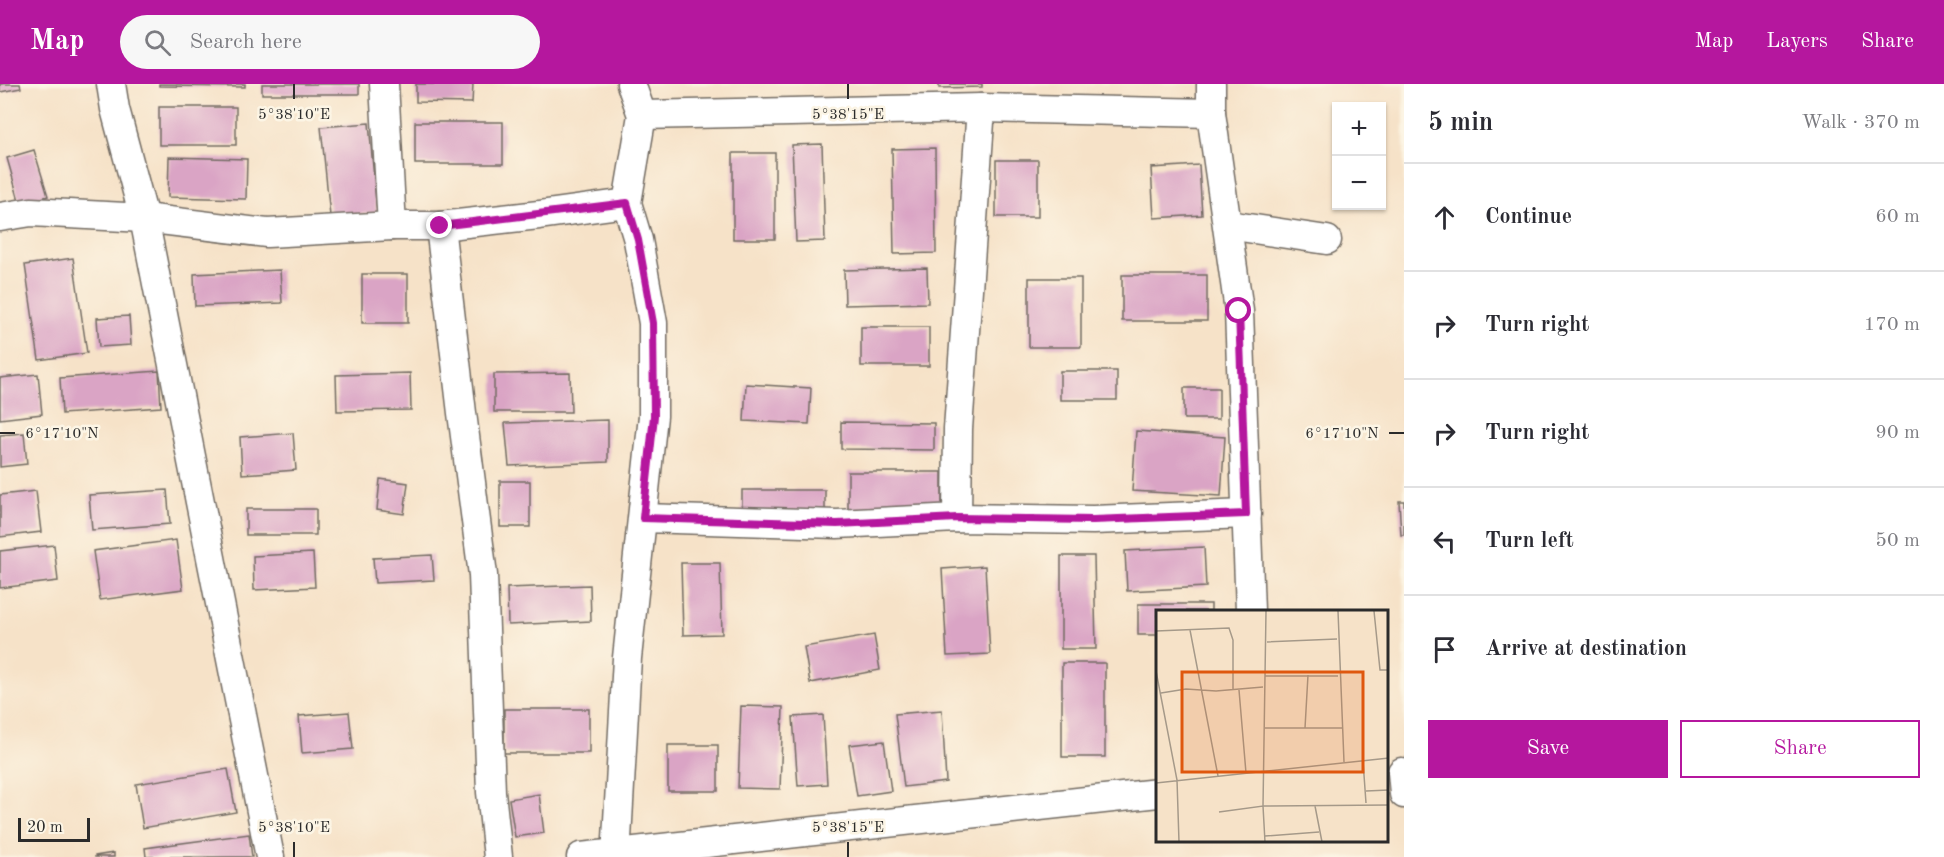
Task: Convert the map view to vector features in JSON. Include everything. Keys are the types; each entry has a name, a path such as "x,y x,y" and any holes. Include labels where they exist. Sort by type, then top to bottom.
{"street":[{"path":"111,84 115,109 144,218 270,857"},
{"path":"384,84 392,226"},
{"path":"616,855 627,658 654,416 653,323 638,240 627,203 642,115 631,84"},
{"path":"1211,84 1211,113 1239,311 1250,610"},
{"path":"642,115 981,108 1211,113"},
{"path":"957,518 958,429 981,108"},
{"path":"0,217 31,212 144,218 267,233 392,226 440,226 627,203"},
{"path":"1228,225 1327,240"},
{"path":"440,226 483,575 491,792 498,857"},
{"path":"643,518 837,524 957,518 1093,520 1246,514"},
{"path":"581,857 616,855 1156,793"}],"building":[{"path":"0,84 20,84 21,88 0,92"},
{"path":"159,84 245,84 245,87 159,86"},
{"path":"262,84 359,84 359,94 262,94"},
{"path":"416,84 473,84 472,103 416,102"},
{"path":"939,84 982,84 982,87 939,88"},
{"path":"159,107 236,107 236,145 159,145"},
{"path":"415,122 503,122 503,164 415,164"},
{"path":"369,123 377,213 330,216 321,127"},
{"path":"822,144 825,241 796,242 792,145"},
{"path":"935,148 936,253 894,254 892,149"},
{"path":"34,150 48,196 20,204 7,158"},
{"path":"733,153 775,153 775,239 733,239"},
{"path":"169,157 247,159 246,199 168,197"},
{"path":"996,160 1038,160 1038,217 996,217"},
{"path":"1199,165 1202,215 1154,218 1151,168"},
{"path":"73,258 87,353 39,360 25,265"},
{"path":"927,268 928,303 845,305 844,270"},
{"path":"280,270 282,303 195,306 194,274"},
{"path":"362,274 408,274 408,323 362,323"},
{"path":"1122,275 1207,275 1207,321 1122,321"},
{"path":"1029,278 1081,278 1081,347 1029,347"},
{"path":"129,316 131,345 99,347 97,318"},
{"path":"861,327 929,327 929,366 861,366"},
{"path":"159,371 161,407 62,414 60,378"},
{"path":"1060,371 1117,371 1117,400 1060,400"},
{"path":"410,373 411,410 337,411 336,375"},
{"path":"570,373 571,412 494,412 494,374"},
{"path":"38,374 42,414 0,419 0,378"},
{"path":"746,384 811,388 809,424 744,421"},
{"path":"1184,388 1219,388 1219,419 1184,419"},
{"path":"608,420 608,462 509,466 505,423"},
{"path":"841,422 934,423 934,450 841,449"},
{"path":"1136,431 1225,437 1221,496 1132,491"},
{"path":"24,433 27,464 0,467 0,435"},
{"path":"293,433 296,470 242,474 240,437"},
{"path":"848,472 942,472 942,512 848,512"},
{"path":"380,479 408,483 404,514 377,510"},
{"path":"500,481 530,481 530,527 500,527"},
{"path":"167,490 170,524 92,530 89,495"},
{"path":"742,490 825,490 825,522 742,522"},
{"path":"36,491 41,532 0,537 0,495"},
{"path":"1399,501 1404,501 1404,535 1401,535"},
{"path":"246,509 316,509 316,535 246,535"},
{"path":"176,540 183,589 100,600 93,551"},
{"path":"54,545 58,581 0,588 0,551"},
{"path":"1204,547 1206,587 1127,591 1125,551"},
{"path":"313,553 315,587 254,590 253,556"},
{"path":"432,555 434,580 375,583 373,558"},
{"path":"1061,556 1094,556 1096,649 1061,649"},
{"path":"681,563 720,563 722,634 683,635"},
{"path":"985,566 990,654 947,656 942,569"},
{"path":"590,585 591,621 508,625 507,588"},
{"path":"1138,604 1211,604 1211,610 1156,610 1156,635 1138,635"},
{"path":"874,635 880,670 810,683 804,647"},
{"path":"1062,663 1105,663 1105,757 1062,757"},
{"path":"741,706 783,707 780,789 738,788"},
{"path":"504,709 589,709 589,753 504,753"},
{"path":"942,710 946,782 904,787 895,714"},
{"path":"349,712 353,749 302,753 299,716"},
{"path":"823,715 827,784 798,786 793,717"},
{"path":"884,741 891,791 857,796 849,745"},
{"path":"668,745 718,745 718,791 668,791"},
{"path":"228,769 236,812 143,828 136,784"},
{"path":"539,794 544,833 515,837 509,799"},
{"path":"249,834 252,857 146,857 145,848"},
{"path":"114,853 114,857 95,857 95,856"}],"route":[{"path":"440,226 627,203 638,240 653,323 654,416 643,518 837,524 957,518 1093,520 1246,514 1239,311"}]}
